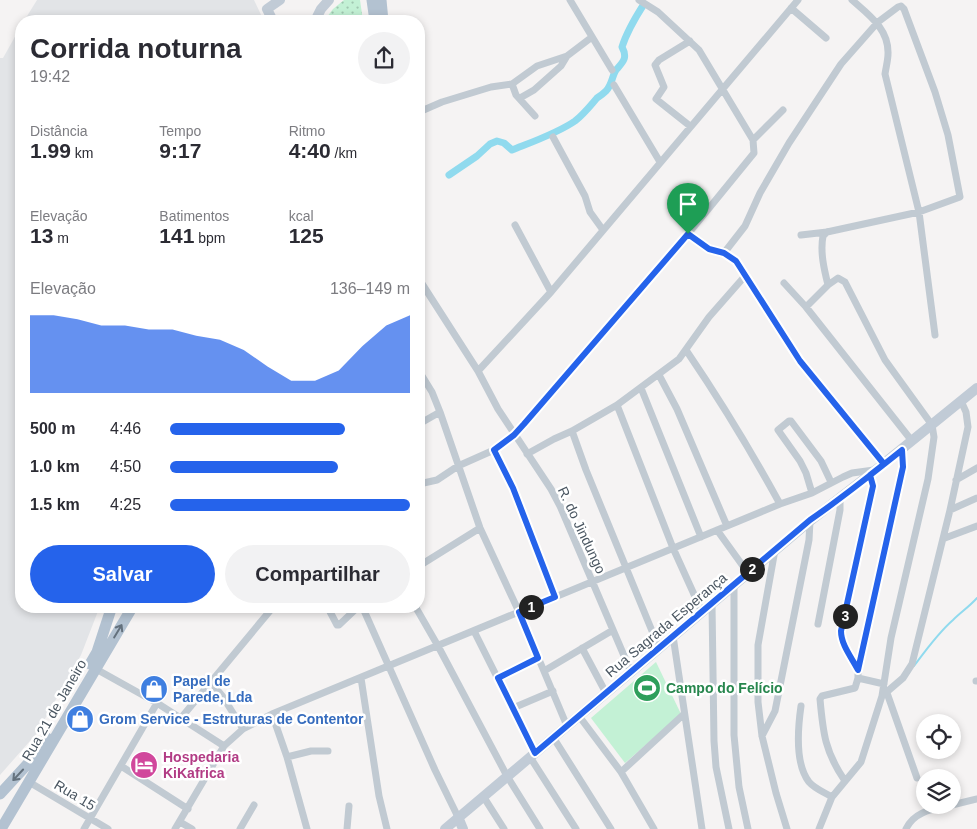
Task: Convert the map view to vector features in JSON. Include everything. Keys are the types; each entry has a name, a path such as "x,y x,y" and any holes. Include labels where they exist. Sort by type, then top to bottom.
{"main road":[{"path":"372,0 374,15"},
{"path":"381,0 383,15"},
{"name":"Rua 21 de Janeiro","path":"0,794 35,756 59,719 97,652 110,613"},
{"name":"Rua 21 de Janeiro","path":"1,829 129,613"}],"street":[{"path":"270,15 268,9 280,0"},
{"path":"313,15 323,0"},
{"path":"318,15 329,0"},
{"path":"385,15 387,0"},
{"path":"570,0 612,70"},
{"path":"425,483 437,480 458,466 494,450 514,435 688,234 754,153 754,140 706,60 690,40 658,12 639,0"},
{"path":"478,371 551,292 798,0"},
{"path":"852,0 878,22 888,48 889,56 885,74 919,212 935,335"},
{"path":"724,253 745,226 760,193 789,143 841,64 878,22 901,6 904,9 935,92 948,135 960,196 957,199 919,212 827,232 801,234"},
{"path":"791,8 826,38"},
{"path":"425,109 442,102 491,87 512,84 537,66 566,56 592,37"},
{"path":"690,40 659,60 655,65 664,87 656,99 690,126"},
{"path":"520,98 534,90 552,75 561,66 566,56"},
{"path":"512,84 516,95 535,116"},
{"path":"614,85 660,162"},
{"path":"754,140 783,110"},
{"path":"553,137 584,196 590,212 603,230"},
{"path":"515,225 551,292"},
{"path":"827,232 822,236 822,242 824,269 828,284"},
{"path":"688,234 709,249 724,253 736,261 800,361 877,469 841,631 844,645 858,670"},
{"path":"527,454 572,431 617,404 679,359 709,317 745,276"},
{"path":"806,307 828,284 838,278 845,282 885,360 932,425 934,437 928,479 891,638 884,694 863,757 832,796 819,829"},
{"path":"784,283 806,307 912,441"},
{"name":"R. do Jindungo","path":"425,288 478,371 514,435 560,506 631,672"},
{"path":"686,350 714,390 780,504"},
{"path":"658,375 674,404 727,526"},
{"path":"425,381 440,412 480,528 519,612 567,726"},
{"path":"641,388 701,537"},
{"name":"Rua Sagrada Esperança","path":"445,829 810,520 902,450 977,388"},
{"path":"884,694 903,678 912,664 945,538 968,427 966,412 961,401"},
{"path":"617,404 673,548 702,612"},
{"path":"425,421 440,412"},
{"path":"812,493 800,461 778,430 788,421 791,421 813,450 832,482"},
{"path":"572,431 625,568 659,648"},
{"path":"494,450 513,488 555,597"},
{"path":"845,781 834,766 826,745 823,734 820,699 822,696 855,688 903,467 902,450"},
{"path":"956,480 977,468"},
{"path":"175,829 224,746 243,729 272,714 780,504 812,493 852,473 877,469"},
{"path":"950,510 977,498"},
{"path":"818,624 840,510 840,499"},
{"path":"762,736 775,710 809,540 810,520"},
{"path":"945,538 977,526"},
{"path":"425,562 480,528"},
{"path":"717,530 748,573"},
{"path":"775,550 758,645 758,702 762,736 787,829"},
{"path":"734,584 734,735 739,787 748,829"},
{"path":"712,604 714,741 716,767 729,829"},
{"path":"181,718 268,613"},
{"path":"331,613 339,625 353,613"},
{"path":"364,613 463,829"},
{"path":"419,613 507,776 540,829"},
{"path":"544,671 613,630"},
{"path":"474,631 514,708 532,755 576,829"},
{"path":"673,636 702,829"},
{"path":"582,648 606,693"},
{"path":"498,678 538,658"},
{"path":"96,669 157,703 224,746"},
{"path":"361,678 378,796 387,829"},
{"path":"858,678 884,684"},
{"path":"211,682 243,729"},
{"path":"514,708 553,691"},
{"path":"884,694 916,775"},
{"path":"84,829 157,703"},
{"path":"801,706 797,734 799,751 806,776 815,788 832,796"},
{"path":"272,714 287,757 307,829"},
{"path":"621,772 684,714"},
{"path":"579,716 621,772 654,829"},
{"path":"553,737 611,829"},
{"path":"287,757 312,751 328,751"},
{"path":"121,766 188,809"},
{"name":"Rua 15","path":"29,782 108,829"},
{"path":"483,796 504,829"},
{"path":"961,803 977,799"},
{"path":"240,829 254,805"},
{"path":"347,829 349,806"},
{"path":"906,829 909,822 920,814"},
{"path":"180,822 192,829"}],"shaded area":[{"path":"37,0 254,0 261,15 28,15"},
{"path":"15,37 15,613 97,613 81,655 37,733 0,775 0,58 3,58"}],"green space":[{"path":"344,0 360,0 362,15 328,15"},
{"name":"Campo do Felício","path":"656,662 681,714 625,763 591,718"}],"waterway":[{"path":"449,175 477,156 490,144 497,141 504,143 512,150 553,133 578,118 610,86 616,70 624,60 625,54 622,47 626,36 644,4"},
{"path":"914,666 942,630 977,598"}],"place":[{"name":"Campo do Felício","path":"647,688"},
{"name":"Papel de Parede, Lda","path":"154,689"},
{"name":"Grom Service - Estruturas de Contentor","path":"80,719"},
{"name":"Hospedaria KiKafrica","path":"144,765"}],"route":[{"path":"688,234 524,424 514,435 494,450 513,488 555,597 519,612 538,658 498,678 535,753 810,520 840,499 877,469 902,450 903,467 858,670 844,645 841,631 862,544 873,486 870,475 884,464 841,413 800,361 736,261 724,253 709,249 688,234"}]}
